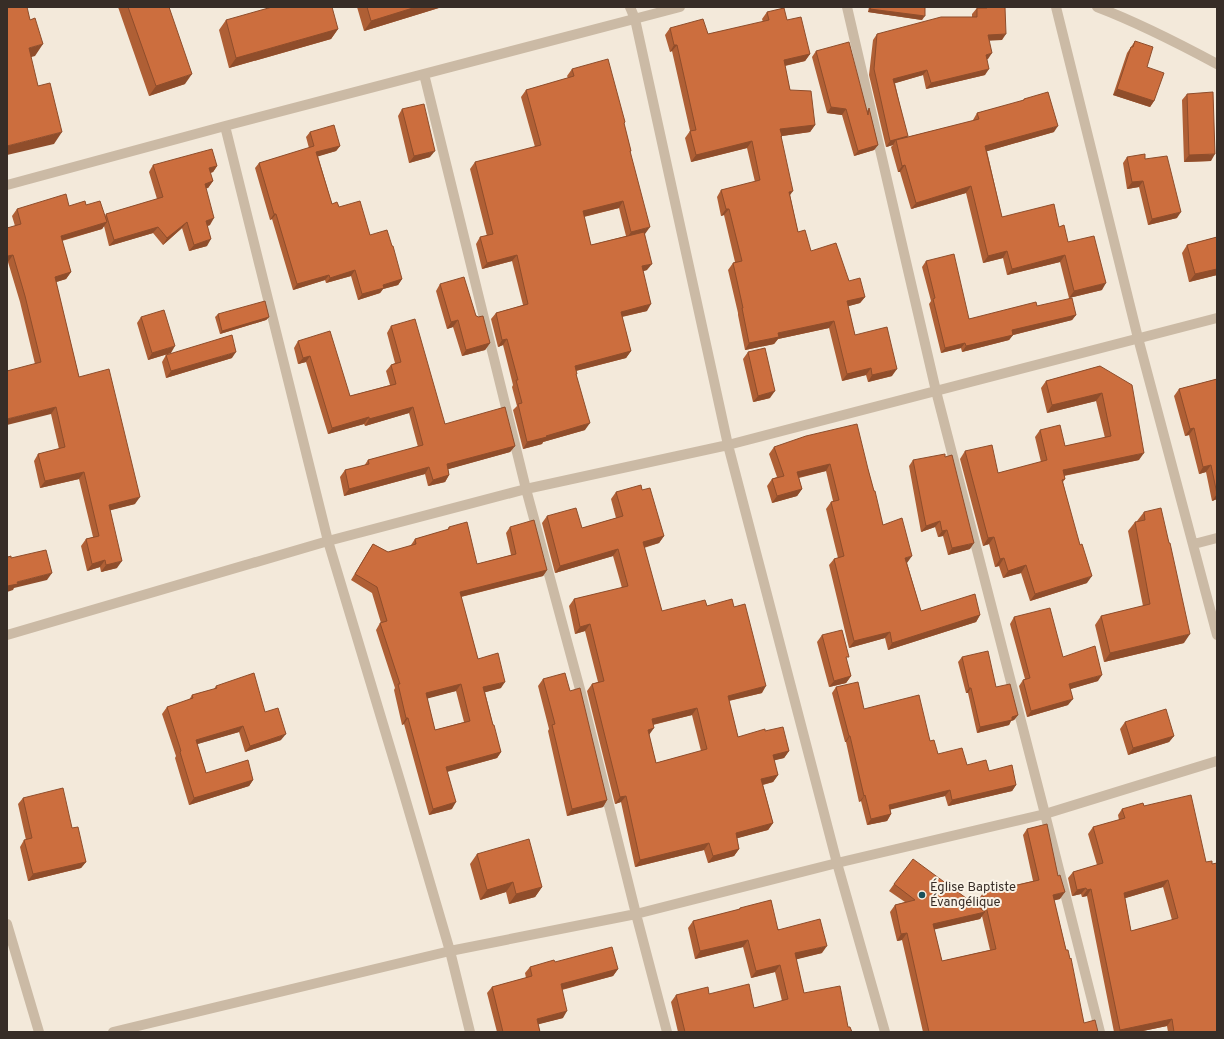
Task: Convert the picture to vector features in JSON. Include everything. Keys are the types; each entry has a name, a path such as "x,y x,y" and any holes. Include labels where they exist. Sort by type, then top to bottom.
{"street":[{"path":"630,7 635,19 728,445 837,863 885,1032"},
{"path":"7,185 225,126 680,7"},
{"path":"847,7 936,391 1100,1032"},
{"path":"1056,7 1138,338 1217,635"},
{"path":"1097,7 1126,18 1217,64"},
{"path":"424,74 526,489 581,693 667,1032"},
{"path":"225,126 328,541 450,951 470,1032"},
{"path":"7,635 328,541 526,489 728,445 1217,318"},
{"path":"1194,544 1217,538"},
{"path":"113,1032 450,951 636,914 837,863 1045,814 1217,761"},
{"path":"7,924 39,1032"}],"building":[{"path":"7,7 27,7 30,20 35,18 43,44 29,48 38,86 50,83 62,132 7,146"},
{"path":"128,7 169,7 192,74 156,86"},
{"path":"272,7 332,7 338,29 236,58 226,20"},
{"path":"367,7 416,7 371,21"},
{"path":"871,7 925,7 925,16 870,9"},
{"path":"1005,7 1006,34 988,35 992,53 986,55 989,69 931,83 927,70 893,79 908,136 890,141 874,69 877,34 941,17 977,17 977,8"},
{"path":"784,8 787,20 801,17 810,54 784,60 790,90 811,91 815,125 780,129 793,191 789,192 798,232 805,230 811,251 836,243 849,281 860,278 865,297 847,301 855,335 887,327 897,369 872,375 871,368 847,374 834,321 778,333 779,337 749,343 733,263 742,261 729,209 726,209 721,190 760,180 752,141 696,155 690,131 696,130 677,45 674,45 670,28 703,19 708,34 769,20 767,12"},
{"path":"1135,41 1153,47 1147,67 1164,73 1154,101 1117,89 1131,47 1133,47"},
{"path":"849,42 868,115 869,108 878,145 858,151 846,109 831,107 816,51"},
{"path":"608,59 625,122 630,151 650,227 631,232 623,201 583,211 591,245 644,232 652,264 642,266 651,304 621,312 631,351 575,366 590,423 527,442 518,404 522,403 516,380 518,380 507,339 502,340 496,313 528,304 517,255 487,263 480,237 493,234 475,162 541,145 526,90 574,76 572,69"},
{"path":"1048,92 1058,126 985,146 1002,217 1054,204 1059,227 1064,225 1068,242 1094,236 1106,283 1074,291 1065,255 1012,269 1007,251 988,256 971,186 916,203 905,165 902,166 896,140 979,119 977,113"},
{"path":"1213,92 1215,154 1189,155 1187,94"},
{"path":"424,104 435,151 414,156 402,109"},
{"path":"334,125 340,146 316,152 332,204 337,202 339,207 360,201 370,235 387,230 402,279 383,285 384,288 362,294 355,270 330,278 329,275 297,284 259,163 314,146 310,132"},
{"path":"212,149 217,166 209,168 213,181 205,184 214,218 206,221 211,239 194,245 187,222 167,238 158,227 114,240 106,214 163,197 153,165"},
{"path":"1145,154 1145,159 1167,156 1181,212 1152,219 1143,181 1132,182 1127,157"},
{"path":"66,194 69,206 85,201 86,205 100,201 107,222 61,236 71,272 55,277 79,377 109,369 140,497 109,505 122,561 106,565 105,560 92,564 86,539 99,536 84,472 45,481 38,454 65,447 56,407 7,419 7,371 41,362 25,296 13,255 7,256 7,228 21,224 17,209"},
{"path":"1217,237 1217,269 1195,274 1187,245"},
{"path":"954,254 969,319 1036,302 1037,306 1072,298 1076,315 1012,330 1013,335 966,346 965,343 945,348 933,299 935,298 926,261"},
{"path":"464,277 476,316 483,316 490,343 466,350 458,320 451,322 440,284"},
{"path":"265,301 269,317 222,331 218,314"},
{"path":"164,310 175,346 152,353 141,317"},
{"path":"415,319 445,424 505,407 515,446 447,464 449,475 433,480 429,467 349,489 345,470 369,464 368,460 423,445 413,407 369,419 369,417 332,428 310,356 303,358 298,341 330,331 350,396 396,384 391,365 401,362 391,326"},
{"path":"232,335 236,352 171,371 166,355"},
{"path":"765,348 775,391 758,396 748,352"},
{"path":"1100,366 1132,385 1144,453 1063,470 1065,479 1062,480 1080,545 1082,544 1092,576 1035,594 1026,565 1008,571 1004,558 1000,559 994,537 988,538 965,451 992,445 998,473 1047,460 1040,430 1060,425 1065,446 1111,436 1102,393 1052,405 1046,381"},
{"path":"1217,379 1217,494 1211,465 1203,467 1194,428 1190,429 1179,389"},
{"path":"857,424 883,525 902,518 912,556 905,558 921,611 975,594 980,615 892,643 890,632 854,641 834,559 844,556 831,502 839,500 830,464 797,472 802,489 777,496 772,479 784,476 774,447 806,436"},
{"path":"945,454 945,457 952,455 974,543 952,548 947,530 942,531 940,521 926,526 913,460"},
{"path":"641,485 642,490 650,488 664,536 643,542 662,611 705,600 707,606 732,599 734,607 745,604 766,686 728,696 738,737 765,729 765,731 783,727 789,751 773,755 778,775 761,779 773,823 736,833 739,849 713,856 709,843 640,860 626,796 620,797 592,684 604,681 590,624 580,627 574,599 628,586 618,549 560,566 547,516 576,508 582,528 623,516 616,492","holes":["697,708 707,749 656,763 648,730 654,728 652,719"]},
{"path":"1161,508 1190,634 1110,653 1101,616 1150,604 1135,522 1145,520 1144,512"},
{"path":"534,520 547,570 460,592 478,659 498,653 505,682 483,687 501,752 446,767 456,802 433,809 408,718 406,718 398,684 400,684 380,623 387,621 377,587 355,574 373,544 388,552 416,544 415,539 467,522 477,564 516,554 510,527","holes":["461,684 470,721 435,730 426,693"]},
{"path":"46,550 52,573 7,586 7,554 8,557 11,556 11,558"},
{"path":"1050,608 1063,657 1095,646 1102,675 1069,684 1073,699 1031,711 1023,680 1030,678 1014,617"},
{"path":"842,630 849,657 846,657 851,676 834,681 822,635"},
{"path":"988,651 996,687 1010,684 1018,715 1012,717 1012,720 980,727 962,657"},
{"path":"254,673 265,712 278,708 286,734 250,746 243,726 196,740 206,773 248,760 253,780 194,798 167,707 193,698 192,695 217,688 216,686"},
{"path":"565,673 570,691 580,688 607,800 572,809 552,725 555,724 543,679"},
{"path":"858,682 864,709 919,695 930,741 934,740 938,754 962,748 967,765 986,760 989,771 1012,765 1016,785 952,800 950,790 889,805 891,814 871,819 836,687"},
{"path":"1166,709 1174,736 1133,748 1125,722"},
{"path":"63,788 72,828 78,827 86,862 33,874 24,840 32,838 23,798"},
{"path":"1191,795 1206,862 1212,861 1212,864 1217,863 1217,1032 1174,1032 1172,1019 1120,1030 1091,889 1087,890 1086,888 1077,890 1073,872 1103,863 1093,827 1125,818 1122,809 1143,803 1144,806","holes":["1168,880 1178,918 1131,931 1124,893"]},
{"path":"1047,824 1058,876 1060,875 1065,892 1053,895 1066,950 1068,950 1070,959 1071,958 1084,1023 1095,1020 1098,1032 929,1032 907,933 901,934 895,905 915,900 894,884 913,859 985,912 933,924 942,961 996,949 983,893 1039,880 1027,829"},
{"path":"529,839 542,887 516,894 513,882 487,890 477,854"},
{"path":"771,900 778,930 820,919 827,946 795,953 804,993 840,986 848,1027 850,1027 852,1032 685,1032 676,995 708,987 709,994 749,984 754,1008 788,999 780,965 756,971 748,940 700,951 693,921"},
{"path":"612,947 618,969 561,984 567,1011 537,1019 540,1032 503,1032 492,987 532,976 530,967"}],"place":[{"name":"Église Baptiste Évangélique","path":"922,895"}]}
